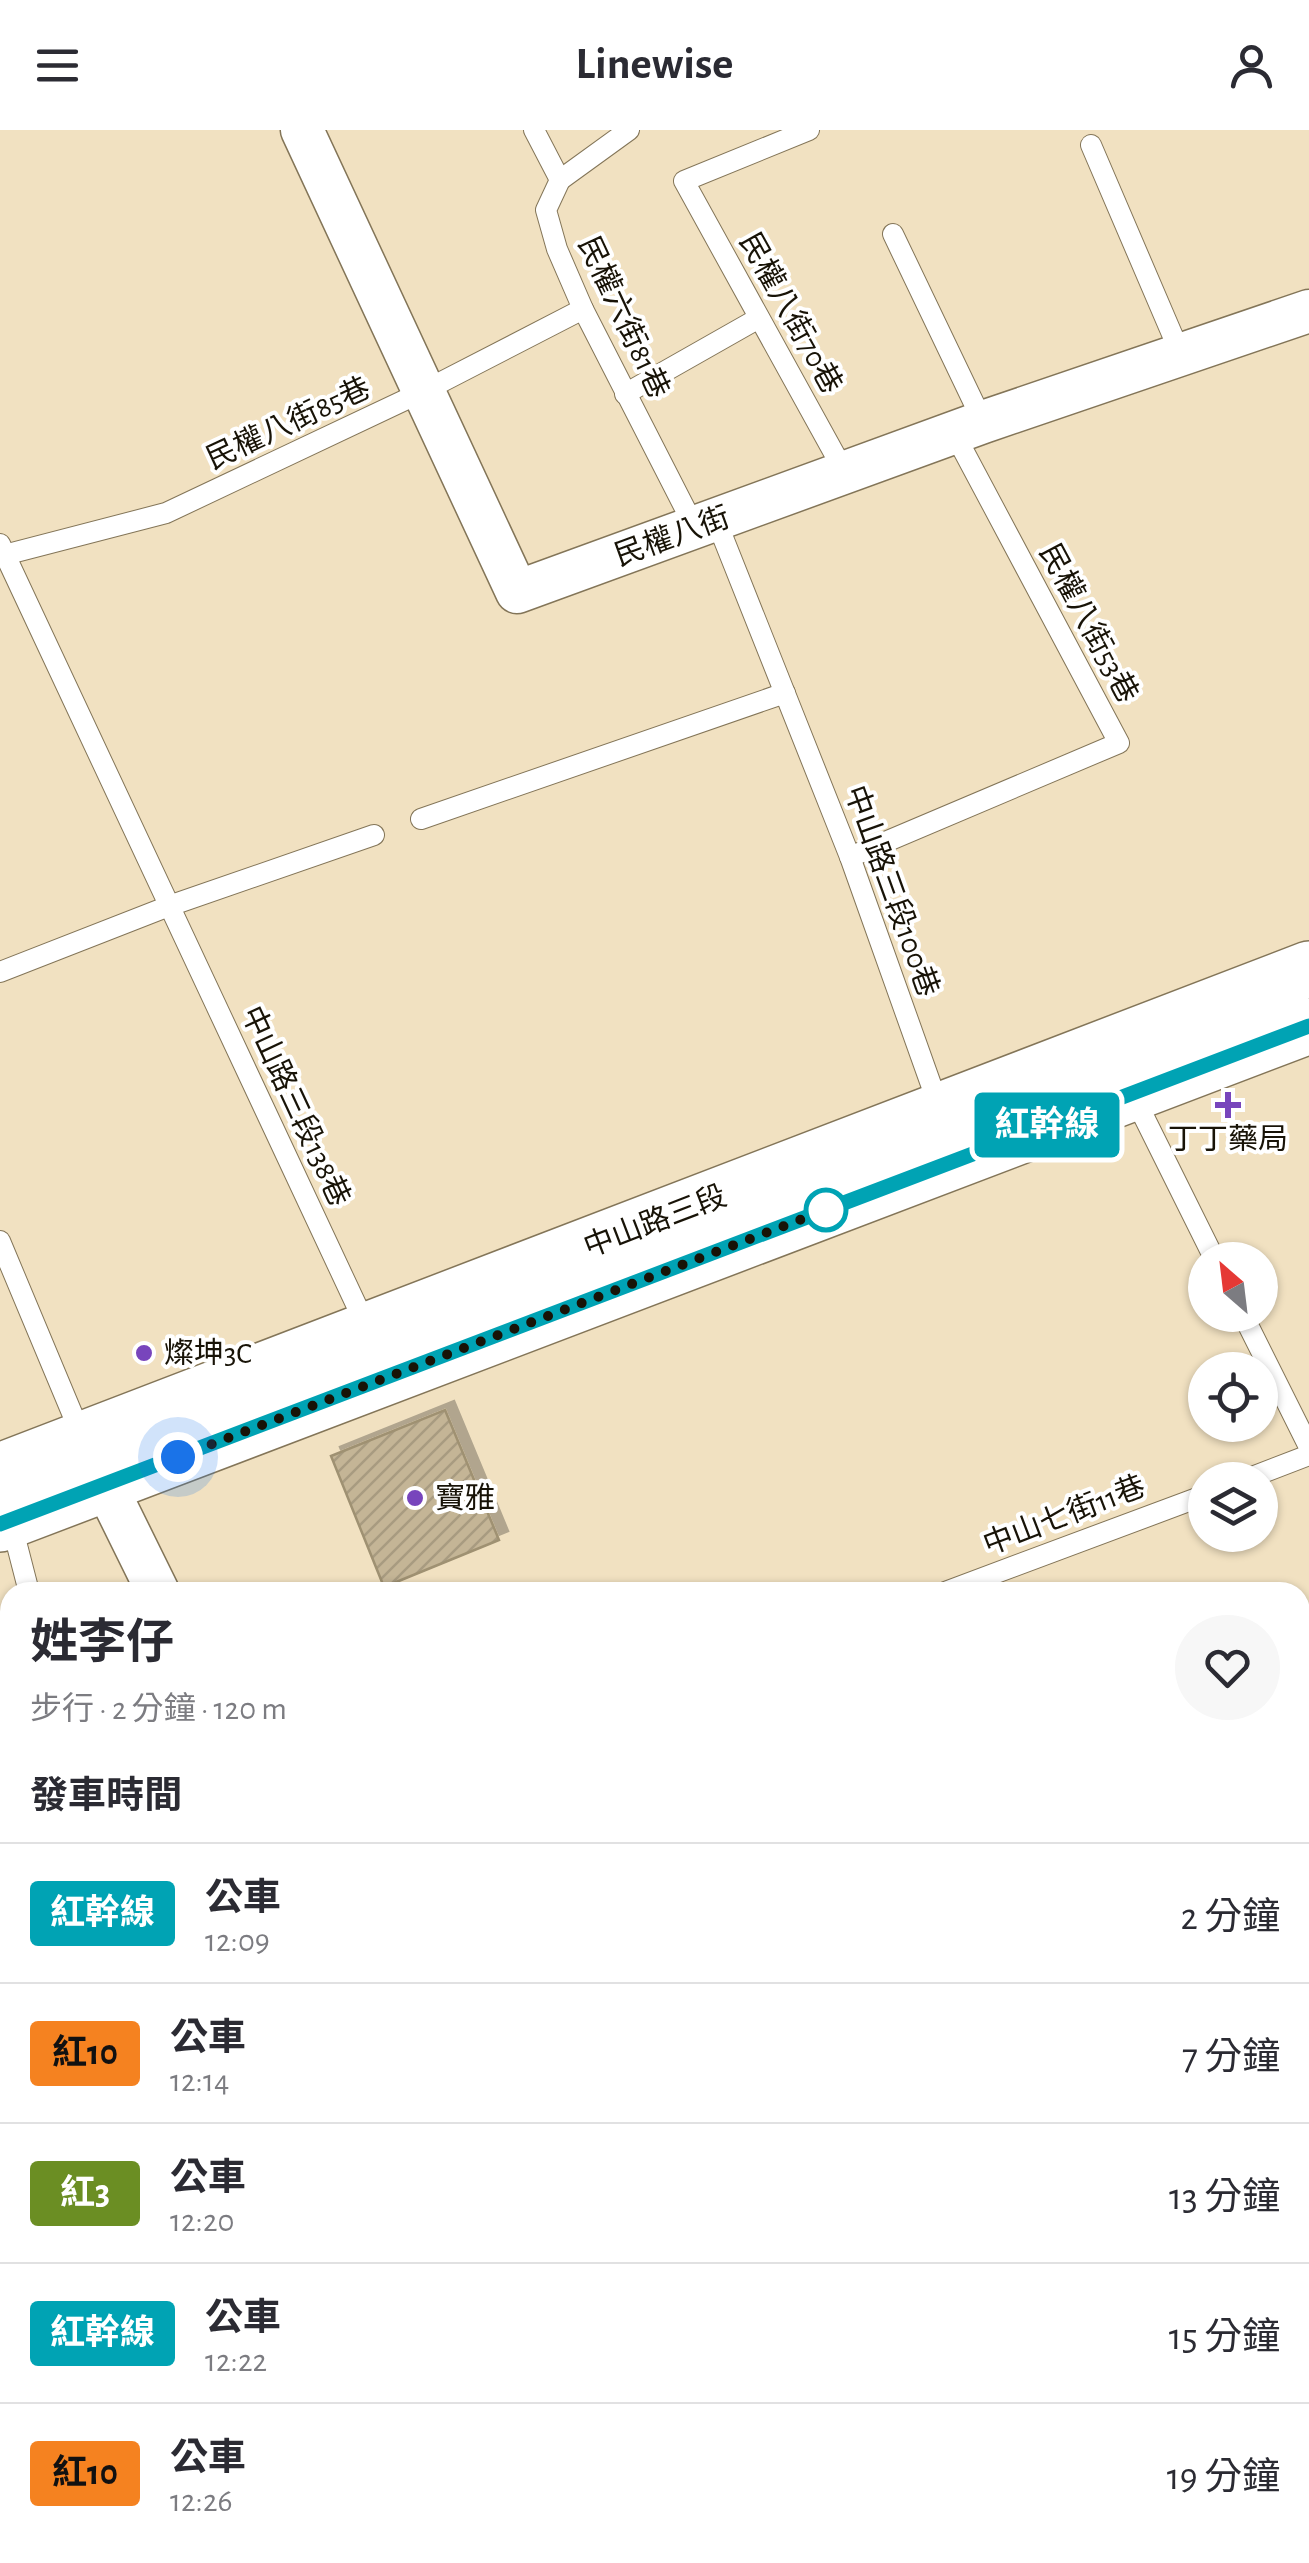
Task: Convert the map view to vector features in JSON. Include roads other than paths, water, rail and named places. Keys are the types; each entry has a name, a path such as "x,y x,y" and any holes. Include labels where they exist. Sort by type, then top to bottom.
{"main road":[{"name":"中山路三段","path":"3,1506 368,1330 1309,969"},
{"name":"中山路三段","path":"94,1462 1132,1093 1309,1026"}],"street":[{"name":"民權八街","path":"302,130 517,592 968,428 1309,311"},
{"path":"94,1462 153,1582"}],"lane":[{"path":"534,130 560,180 630,130"},
{"name":"民權八街70巷","path":"810,130 684,181 845,473"},
{"path":"1091,145 1180,355"},
{"name":"民權六街81巷","path":"560,180 546,210 557,249 626,394 705,524"},
{"path":"893,234 968,428"},
{"name":"民權八街85巷","path":"2,551 166,513 424,392 583,309"},
{"path":"626,394 759,318"},
{"name":"民權八街53巷","path":"850,858 1118,743 968,428"},
{"name":"中山路三段100巷","path":"705,524 784,693 850,858 940,1111"},
{"name":"中山路三段138巷","path":"2,551 368,1330"},
{"path":"421,818 784,693"},
{"path":"0,972 169,906 374,835"},
{"path":"1132,1093 1207,1242"},
{"path":"0,1241 94,1462"},
{"path":"1252,1332 1309,1447"},
{"path":"1278,1467 1309,1455"},
{"name":"中山七街11巷","path":"972,1582 1188,1500"},
{"path":"3,1506 26,1582"}],"place":[{"name":"丁丁藥局","path":"1228,1105"},
{"name":"燦坤3C","path":"144,1353"},
{"name":"寶雅","path":"415,1498"}]}
